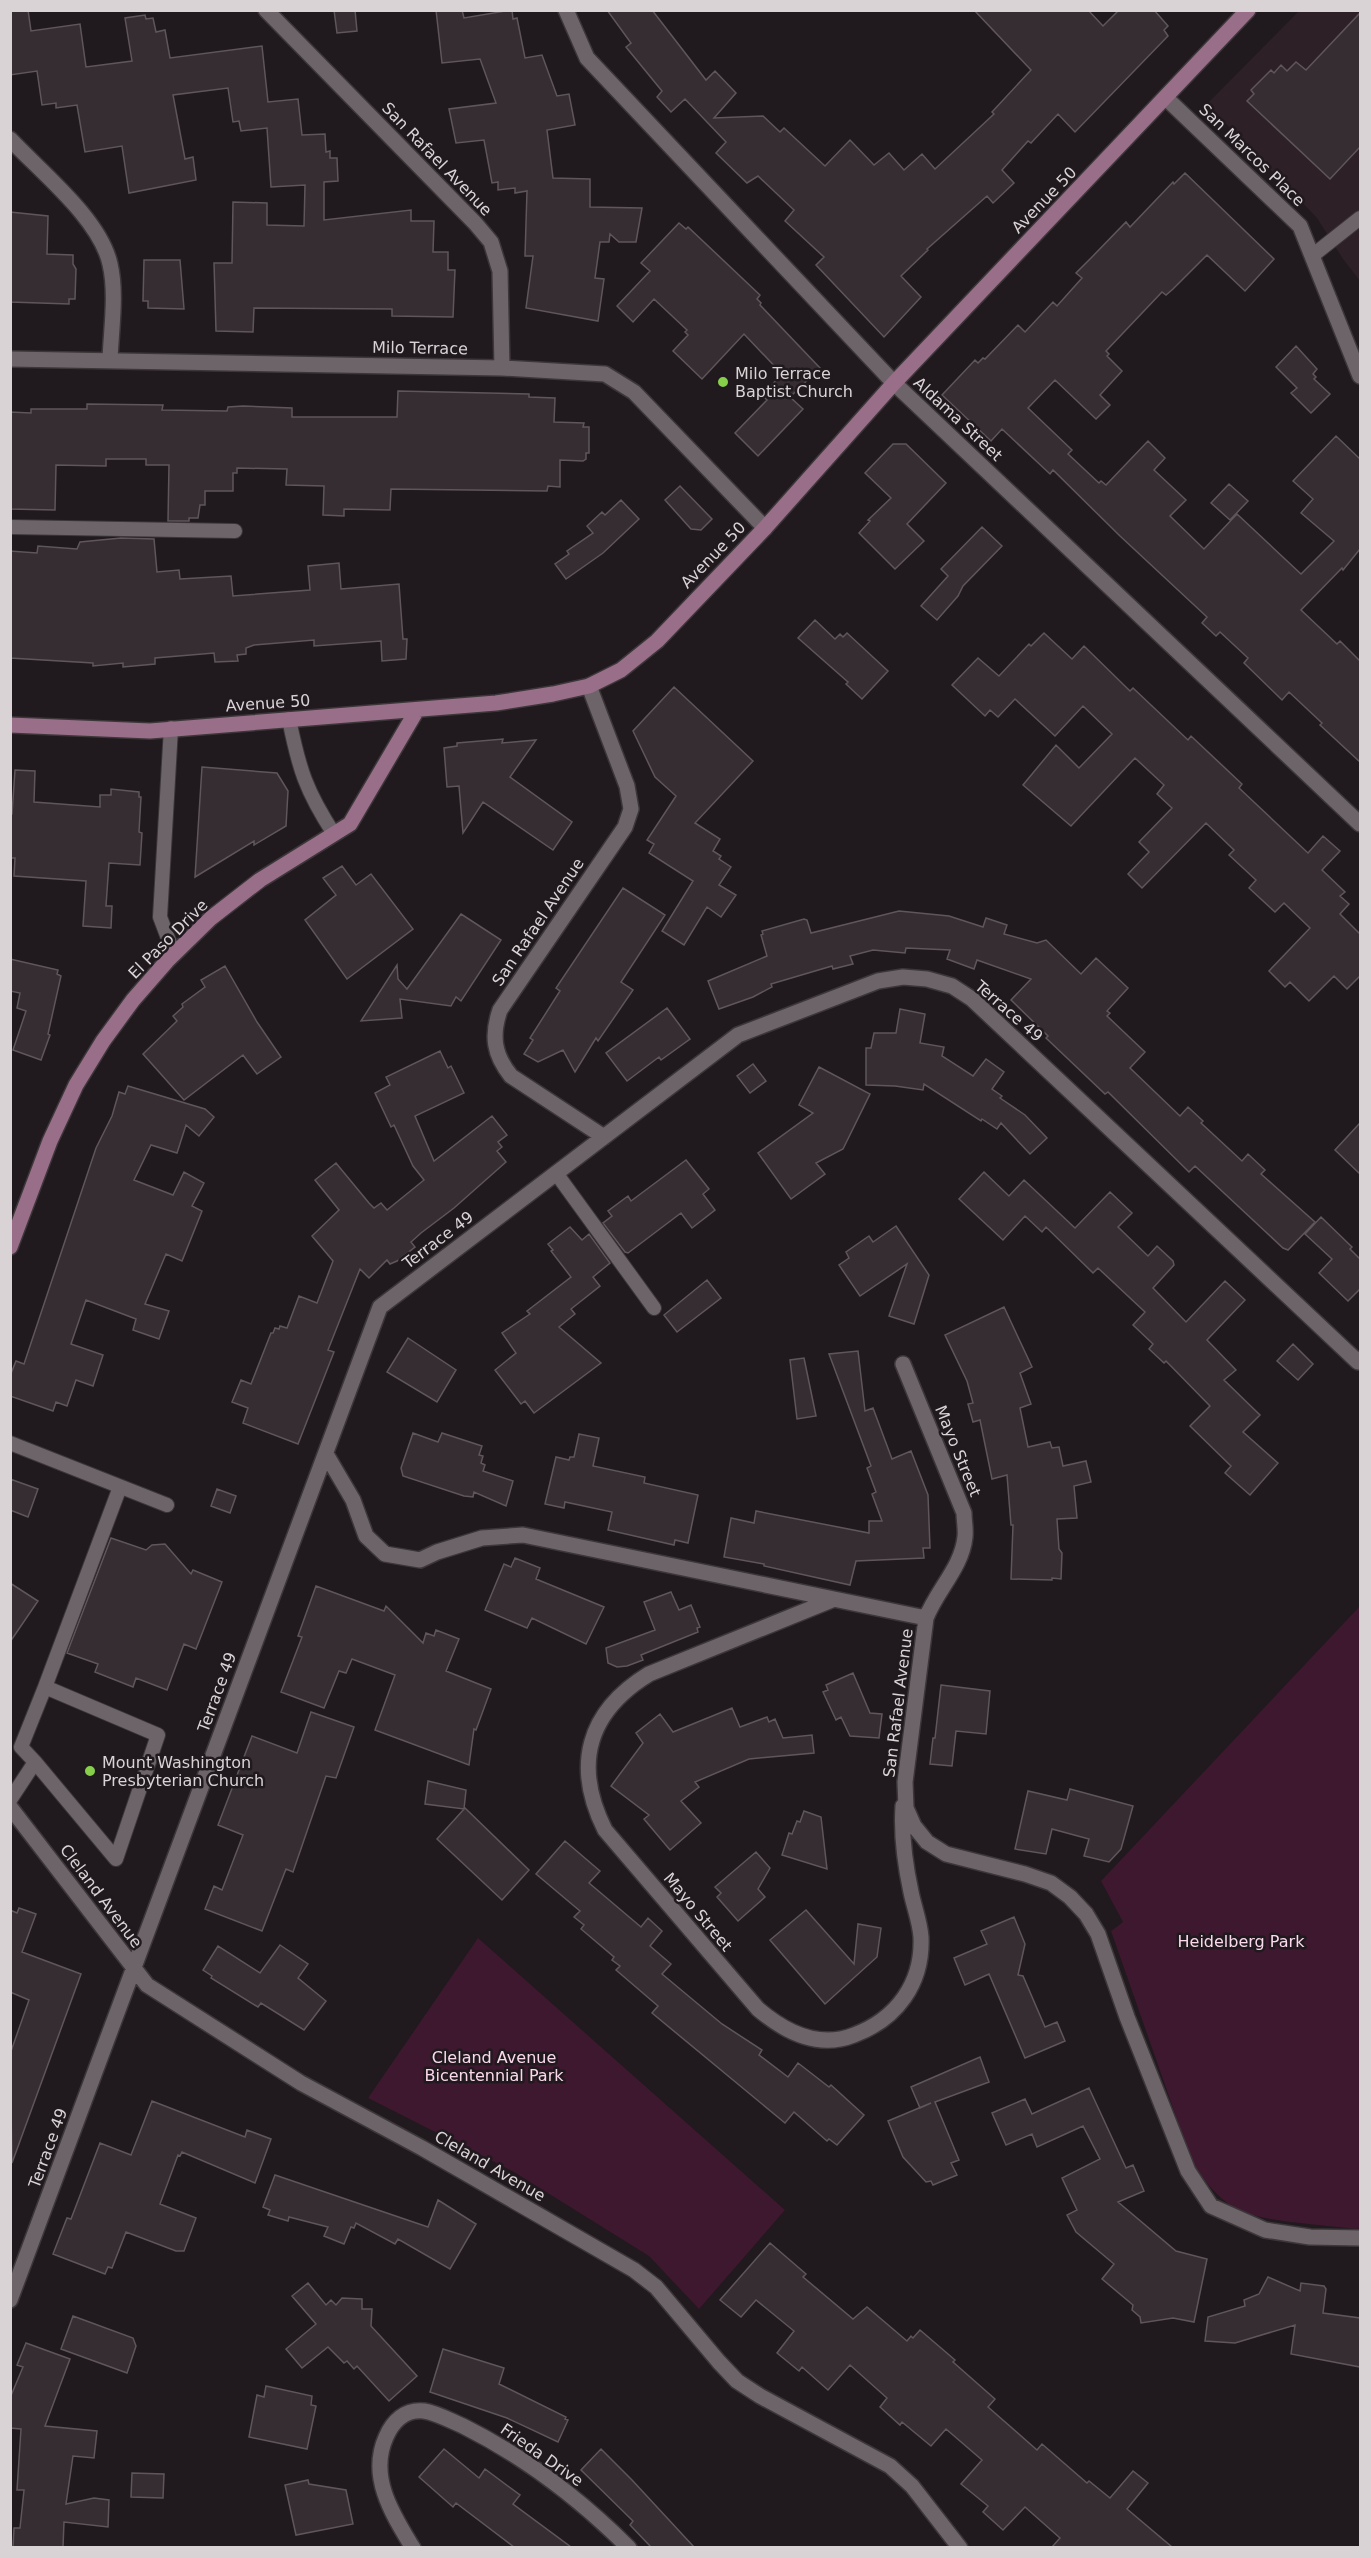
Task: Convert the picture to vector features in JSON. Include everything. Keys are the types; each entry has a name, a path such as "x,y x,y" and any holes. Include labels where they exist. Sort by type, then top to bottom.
{"street":[{"name":"San Rafael Avenue","path":"266,10 491,242 500,271 502,368"},
{"name":"Aldama Street","path":"566,10 586,58 894,383 1360,824"},
{"name":"Avenue 50","path":"10,725 90,730 171,728 496,703 589,686 621,670 657,641 765,528 894,383 1248,10"},
{"name":"San Marcos Place","path":"1166,98 1300,226 1360,376"},
{"path":"10,139 94,227 104,244 110,265 112,298 110,360"},
{"name":"Milo Terrace","path":"10,359 502,368 605,374 634,392 765,528"},
{"name":"San Rafael Avenue","path":"589,686 627,786 631,809 625,827 500,1010 494,1025 494,1045 500,1062 511,1076 604,1137"},
{"name":"El Paso Drive","path":"10,1247 50,1141 76,1085 103,1041 133,1000 174,954 211,918 260,880 350,824 417,710"},
{"name":"Terrace 49","path":"10,2300 380,1306 738,1035 878,981 903,977 927,979 952,986 972,999 1358,1362 1360,1359"},
{"name":"Mayo Street","path":"903,1364 964,1513 965,1538 960,1558 934,1598 926,1618"},
{"name":"San Rafael Avenue","path":"326,1454 353,1500 366,1536 385,1554 420,1560 437,1552 482,1538 523,1535 926,1618 905,1782 906,1808 914,1826 927,1842 946,1854 1051,1883 1070,1897 1086,1914 1098,1934 1127,2017 1188,2171 1211,2206 1265,2230 1310,2237 1360,2238"},
{"name":"Mayo Street","path":"832,1600 649,1674 627,1688 610,1705 595,1731 588,1756 587,1778 593,1807 605,1830 758,2009 778,2026 801,2036 826,2040 849,2037 871,2029 888,2017 903,2001 915,1980 921,1958 921,1935 905,1859 902,1818 905,1782"},
{"name":"Cleland Avenue","path":"10,1807 147,1985 301,2083 352,2109 634,2270 656,2287 718,2362 737,2381 760,2396 890,2466 912,2486 960,2547"},
{"name":"Frieda Drive","path":"413,2547 396,2522 383,2491 379,2469 382,2446 392,2426 409,2413 425,2411 450,2420 494,2442 530,2465 592,2513 628,2547"}],"lane":[{"path":"1312,256 1360,218"},
{"path":"10,526 235,531"},
{"path":"289,719 304,782 315,805 334,834"},
{"path":"171,728 160,917 174,954"},
{"path":"556,1173 654,1308"},
{"path":"10,1443 166,1505"},
{"path":"45,1688 158,1735 116,1859 21,1748 120,1487"},
{"path":"10,1800 35,1762"}],"shaded area":[{"path":"1299,11 1360,11 1360,281 1317,218 1207,104"}],"green space":[{"name":"Heidelberg Park","path":"1360,1606 1360,2228 1356,2229 1277,2220 1247,2213 1223,2200 1201,2175 1192,2162 1111,1931 1123,1922 1101,1881"},
{"name":"Cleland Avenue Bicentennial Park","path":"478,1938 785,2210 699,2309 649,2256 514,2172 368,2098"}],"building":[{"path":"10,10 28,10 31,31 80,24 86,67 132,61 125,18 145,15 146,19 153,18 156,32 165,30 170,58 262,46 268,102 298,99 302,135 325,134 326,152 330,151 330,158 337,158 338,181 324,182 324,220 411,210 411,221 434,221 433,252 448,252 448,270 455,270 453,317 392,316 392,309 254,308 253,332 216,331 214,263 232,263 233,202 267,203 267,225 304,226 305,185 271,187 267,128 241,131 239,121 233,122 228,88 173,95 185,159 193,157 196,180 129,193 122,146 85,152 77,105 56,108 56,103 42,105 37,71 10,75"},
{"path":"334,10 355,10 357,31 337,33"},
{"path":"436,10 462,10 464,18 512,10 513,19 517,18 525,58 542,55 557,96 569,94 575,125 547,130 553,178 590,179 590,207 642,208 636,242 619,242 610,234 609,242 600,242 595,278 604,279 598,321 526,308 533,256 525,256 527,191 515,193 515,188 498,190 498,182 492,183 484,140 456,143 449,109 496,103 480,59 442,63"},
{"path":"607,10 652,10 706,80 715,71 736,93 714,118 763,116 780,132 784,128 825,166 850,140 874,165 889,153 904,170 922,154 935,169 994,114 992,112 1031,70 974,10 1088,10 1103,26 1119,10 1154,10 1168,26 1164,30 1168,36 1075,132 1058,114 1031,143 1028,141 1002,170 1014,183 993,203 987,196 927,249 901,276 921,297 884,337 816,265 824,257 785,221 794,210 758,176 747,183 716,153 726,142 685,99 671,112 657,97 662,91 626,47 631,43"},
{"path":"1360,13 1360,147 1330,179 1247,101 1254,94 1251,90 1271,70 1274,73 1281,65 1287,71 1296,62 1306,70"},
{"path":"1185,173 1274,259 1245,291 1207,255 1166,295 1162,292 1106,351 1109,354 1107,356 1122,371 1100,395 1110,405 1096,419 1055,380 1028,408 1072,450 1068,454 1099,483 1101,481 1106,485 1148,441 1165,458 1154,470 1186,500 1170,516 1204,549 1237,514 1301,574 1334,541 1301,513 1313,499 1293,481 1336,436 1360,459 1360,549 1343,570 1342,568 1301,610 1337,644 1340,641 1360,661 1360,762 1289,692 1282,700 1244,663 1248,658 1220,632 1216,636 1202,623 1207,617 1053,470 1050,474 1002,429 991,441 942,395 975,360 978,363 983,358 985,359 1018,325 1025,332 1053,302 1057,306 1082,278 1076,273 1126,222 1130,227 1173,182 1174,184"},
{"path":"10,212 48,216 47,254 73,255 73,264 76,269 75,299 69,299 69,304 10,302"},
{"path":"679,223 686,229 688,227 760,295 757,299 760,305 820,368 790,397 803,409 758,456 735,433 767,400 765,398 770,393 767,390 782,374 744,334 702,379 673,351 688,335 685,332 687,330 654,299 633,322 617,306 650,271 641,263"},
{"path":"144,260 180,260 184,309 148,308 148,301 143,301"},
{"path":"1296,346 1317,369 1313,374 1316,377 1314,379 1330,394 1311,413 1291,393 1297,388 1276,367"},
{"path":"398,391 529,394 529,397 555,398 554,422 584,423 583,427 589,427 589,453 586,453 586,459 583,461 560,460 560,487 548,486 547,491 391,489 390,510 344,509 344,516 323,515 324,486 286,485 287,469 237,468 237,473 233,473 233,491 205,491 205,505 200,505 198,518 189,518 189,521 168,521 169,465 146,465 146,459 106,459 106,466 56,465 55,510 10,509 10,412 31,413 31,409 87,409 87,404 163,405 162,410 227,411 228,407 243,406 292,408 292,417 397,417"},
{"path":"893,444 906,444 946,483 907,524 924,541 895,569 859,533 870,521 868,520 891,498 865,473"},
{"path":"1229,484 1248,501 1230,520 1211,503"},
{"path":"680,486 712,519 701,530 691,529 665,500"},
{"path":"621,500 639,519 603,553 566,579 555,564 569,554 567,551 593,533 587,526 602,512 605,515"},
{"path":"982,527 1002,546 963,586 958,596 937,620 921,606 948,576 941,569"},
{"path":"121,538 154,539 157,572 179,570 180,579 231,576 233,596 310,590 308,566 339,563 341,589 399,584 403,639 407,639 406,659 382,661 381,641 314,646 314,640 254,645 246,648 246,654 237,655 238,661 215,662 214,653 155,658 155,664 123,667 123,663 93,666 93,663 10,658 10,551 37,553 38,546 77,549 80,542"},
{"path":"815,620 835,639 840,634 843,637 847,633 888,671 862,699 846,684 848,682 798,638"},
{"path":"1044,633 1072,659 1084,646 1130,691 1133,688 1188,740 1191,736 1242,784 1239,788 1308,853 1323,836 1340,851 1322,870 1345,892 1340,896 1349,904 1340,914 1360,934 1360,976 1347,989 1334,976 1309,1001 1290,982 1285,987 1269,971 1310,928 1284,903 1275,912 1249,888 1256,880 1229,855 1234,850 1206,823 1142,888 1128,874 1149,852 1139,842 1172,808 1157,794 1164,785 1135,758 1071,826 1023,785 1056,745 1079,768 1112,734 1083,706 1055,736 1015,699 998,717 990,710 985,716 952,685 978,658 999,676 1029,644 1031,646"},
{"path":"674,687 753,761 695,823 720,839 713,851 721,856 719,859 731,867 719,885 736,895 721,917 707,907 684,945 662,931 693,881 649,853 654,844 647,840 676,796 655,777 633,731"},
{"path":"503,739 502,743 536,740 510,777 572,822 553,850 483,802 463,833 459,786 447,787 444,748 457,746 457,743"},
{"path":"202,767 277,773 288,791 286,826 254,845 254,841 195,877"},
{"path":"15,770 35,771 34,802 100,807 100,795 111,795 111,789 139,792 139,797 141,797 139,832 142,833 140,865 109,863 106,906 112,906 111,928 83,926 86,881 14,876 15,858 10,858 10,814 12,814"},
{"path":"342,866 356,885 371,874 413,929 347,979 305,920 336,895 323,878"},
{"path":"623,888 665,915 621,982 633,990 598,1041 596,1038 575,1072 563,1050 538,1062 524,1054 533,1040 530,1038 560,991 556,988"},
{"path":"899,911 949,916 983,927 986,918 1007,925 1004,934 1037,943 1046,940 1081,974 1096,958 1128,988 1107,1011 1110,1013 1107,1016 1145,1052 1130,1068 1180,1116 1188,1107 1203,1121 1201,1123 1242,1161 1248,1154 1265,1170 1261,1174 1315,1222 1288,1250 1283,1248 1195,1166 1189,1172 1108,1092 1105,1094 1046,1038 1048,1036 1011,1000 1031,979 977,960 974,969 947,959 950,950 906,948 905,953 873,950 850,956 853,964 833,969 832,966 771,984 772,987 753,997 719,1009 708,981 767,956 762,931 804,919 807,920 811,933"},
{"path":"461,914 501,940 461,1001 456,997 451,1006 400,999 402,1018 361,1021 397,965 398,979 407,989"},
{"path":"10,959 58,970 57,974 61,976 48,1034 50,1035 41,1060 13,1050 26,1011 17,1008 20,993 10,991"},
{"path":"225,966 257,1022 281,1057 257,1074 243,1055 184,1100 143,1054 177,1021 173,1016 183,1007 182,1004 205,987 201,980"},
{"path":"667,1008 690,1039 661,1060 659,1057 627,1081 606,1053"},
{"path":"900,1009 925,1014 920,1043 944,1047 942,1056 973,1076 986,1059 1004,1072 992,1089 1002,1096 1000,1098 1025,1115 1047,1138 1030,1154 1001,1123 997,1129 982,1119 981,1121 924,1084 923,1090 866,1085 866,1048 871,1048 874,1033 896,1033"},
{"path":"440,1051 448,1068 451,1066 464,1093 415,1116 434,1161 492,1116 507,1135 498,1142 502,1147 497,1151 506,1162 411,1242 415,1247 397,1261 390,1264 387,1260 369,1278 360,1269 328,1350 334,1352 298,1444 243,1423 248,1408 232,1402 241,1380 251,1384 271,1333 280,1326 287,1328 299,1296 317,1303 333,1261 312,1236 339,1210 315,1180 336,1163 374,1208 381,1203 387,1210 424,1180 413,1166 394,1125 391,1127 375,1093 390,1085 386,1077"},
{"path":"753,1064 766,1081 750,1093 737,1076"},
{"path":"819,1067 870,1094 843,1149 816,1163 825,1174 791,1199 758,1153 813,1113 799,1105"},
{"path":"128,1086 205,1109 214,1117 199,1136 186,1125 177,1153 151,1145 134,1180 173,1195 184,1172 204,1183 192,1206 202,1211 182,1261 166,1254 145,1304 169,1311 159,1339 133,1330 136,1319 86,1300 71,1344 103,1355 93,1386 76,1380 67,1406 56,1402 53,1411 10,1396 10,1376 16,1361 24,1364 96,1148 112,1116 119,1092 125,1094"},
{"path":"1360,1123 1360,1174 1335,1150"},
{"path":"686,1160 709,1189 703,1194 715,1210 692,1228 681,1213 628,1253 625,1252 603,1223 612,1216 608,1211 628,1196 631,1201"},
{"path":"984,1172 1009,1196 1024,1180 1075,1228 1110,1192 1132,1213 1118,1227 1148,1256 1157,1246 1173,1261 1174,1265 1153,1288 1186,1322 1225,1281 1245,1300 1207,1340 1236,1370 1224,1380 1260,1415 1243,1432 1278,1463 1250,1495 1225,1473 1231,1466 1190,1426 1210,1406 1166,1361 1164,1363 1149,1349 1153,1344 1133,1325 1145,1312 1098,1268 1093,1273 1046,1227 1042,1232 1025,1216 1003,1240 959,1199"},
{"path":"1321,1217 1352,1247 1350,1249 1360,1259 1360,1289 1348,1301 1319,1273 1332,1259 1305,1234"},
{"path":"896,1226 929,1275 914,1324 889,1316 907,1264 860,1296 839,1265 849,1258 846,1252 869,1236 873,1242"},
{"path":"570,1227 582,1240 589,1234 610,1263 593,1277 600,1286 571,1309 575,1314 559,1327 601,1363 534,1413 525,1401 521,1404 495,1370 516,1353 502,1333 530,1314 527,1311 571,1277 548,1244"},
{"path":"707,1280 721,1298 677,1332 664,1315"},
{"path":"1004,1307 1032,1367 1020,1373 1031,1404 1020,1408 1028,1447 1050,1442 1052,1448 1059,1447 1063,1466 1086,1461 1091,1482 1074,1486 1077,1518 1057,1519 1059,1549 1062,1553 1061,1579 1011,1579 1013,1525 1011,1525 1007,1475 992,1479 980,1420 973,1422 968,1404 973,1403 967,1381 945,1335"},
{"path":"408,1338 456,1370 437,1402 387,1372"},
{"path":"1293,1344 1313,1364 1298,1380 1277,1361"},
{"path":"858,1351 865,1411 873,1408 892,1459 911,1451 928,1495 930,1548 923,1548 924,1558 856,1561 850,1585 764,1566 764,1564 724,1557 731,1518 754,1523 756,1511 869,1533 869,1521 882,1521 872,1494 876,1492 867,1468 871,1466 829,1354"},
{"path":"804,1358 816,1416 797,1419 790,1360"},
{"path":"413,1433 438,1442 442,1433 482,1446 479,1455 483,1456 481,1463 485,1465 483,1471 513,1481 506,1506 474,1492 473,1497 464,1496 403,1476 401,1468"},
{"path":"579,1434 599,1438 593,1466 645,1477 644,1483 698,1495 688,1543 675,1540 674,1545 608,1530 612,1512 565,1502 564,1508 545,1504 556,1457 569,1460 570,1457 574,1457"},
{"path":"10,1479 38,1489 28,1517 10,1510"},
{"path":"217,1489 236,1496 230,1513 211,1506"},
{"path":"111,1538 146,1550 152,1545 165,1544 191,1574 193,1570 222,1582 196,1649 184,1644 167,1690 136,1678 133,1687 95,1672 98,1664 67,1653"},
{"path":"515,1558 540,1568 536,1579 604,1607 586,1644 532,1618 527,1628 485,1610 504,1564 511,1567"},
{"path":"10,1583 38,1601 10,1642"},
{"path":"316,1586 384,1611 386,1606 423,1643 426,1633 434,1636 436,1630 459,1639 446,1671 491,1689 476,1730 474,1729 469,1765 375,1730 395,1675 352,1659 346,1673 339,1671 324,1708 281,1692 302,1637 298,1636"},
{"path":"671,1592 679,1610 691,1605 700,1627 697,1628 698,1632 641,1655 643,1660 627,1666 617,1667 608,1663 606,1648 655,1630 644,1602"},
{"path":"853,1673 870,1713 882,1714 879,1738 850,1736 841,1717 836,1720 823,1692 828,1690 826,1685"},
{"path":"941,1685 990,1691 986,1734 956,1731 952,1766 930,1764"},
{"path":"732,1708 740,1727 767,1717 769,1722 775,1719 783,1738 812,1735 814,1753 749,1759 695,1782 699,1787 681,1801 701,1823 670,1850 644,1819 649,1815 611,1786 643,1743 636,1733 660,1714 673,1732"},
{"path":"311,1712 354,1727 336,1778 326,1776 293,1872 286,1869 262,1931 205,1909 214,1886 222,1890 243,1835 218,1825 252,1736 297,1753"},
{"path":"428,1781 466,1790 464,1809 425,1804"},
{"path":"1070,1789 1133,1806 1121,1849 1109,1862 1084,1856 1089,1839 1052,1829 1046,1854 1015,1849 1028,1791 1067,1800"},
{"path":"465,1808 529,1870 502,1900 437,1839"},
{"path":"804,1811 821,1817 827,1869 782,1855 789,1833 792,1834"},
{"path":"565,1841 600,1871 589,1883 641,1927 648,1918 662,1931 650,1946 671,1964 662,1974 722,2024 762,2050 759,2055 788,2077 798,2063 829,2087 831,2085 864,2115 837,2145 829,2139 827,2141 794,2112 785,2123 652,2013 658,2006 616,1970 620,1966 612,1960 614,1957 581,1929 584,1925 574,1917 580,1911 536,1874"},
{"path":"756,1852 770,1868 758,1889 765,1897 738,1921 717,1897 721,1893 715,1887"},
{"path":"19,1908 36,1914 22,1952 81,1974 12,2163 10,2054 29,2000 10,1992 10,1910 17,1913"},
{"path":"806,1910 854,1964 858,1924 881,1928 877,1957 825,2004 770,1940"},
{"path":"1014,1917 1025,1944 1018,1975 1023,1976 1045,2027 1057,2022 1065,2041 1025,2058 989,1974 965,1985 954,1958 987,1944 981,1931"},
{"path":"280,1945 308,1964 298,1978 326,2001 304,2030 261,2003 258,2007 211,1978 212,1976 203,1970 218,1946 260,1973"},
{"path":"980,2057 989,2082 935,2102 959,2160 951,2163 957,2175 933,2185 931,2181 926,2182 903,2157 888,2121 920,2108 911,2087"},
{"path":"1089,2088 1126,2168 1133,2165 1144,2191 1118,2202 1176,2251 1207,2259 1194,2322 1173,2318 1141,2323 1140,2317 1132,2310 1133,2305 1102,2279 1114,2264 1076,2232 1067,2215 1077,2210 1062,2178 1100,2159 1083,2126 1037,2147 1032,2134 1006,2145 992,2113 1025,2099 1032,2114"},
{"path":"152,2101 245,2137 247,2130 271,2139 255,2183 182,2152 180,2156 178,2155 160,2204 196,2218 184,2251 176,2251 126,2232 112,2268 108,2267 105,2274 53,2254 67,2218 71,2219 100,2143 131,2155"},
{"path":"275,2175 428,2227 438,2200 476,2224 450,2269 398,2239 395,2244 356,2223 354,2228 351,2227 344,2244 324,2236 328,2227 289,2217 288,2221 268,2215 270,2210 263,2207"},
{"path":"770,2243 806,2274 803,2277 853,2319 867,2307 907,2341 920,2330 995,2399 988,2407 1037,2450 1042,2444 1087,2483 1089,2481 1110,2498 1133,2471 1148,2483 1127,2509 1172,2547 1052,2547 1060,2538 1025,2507 1003,2530 983,2512 988,2506 961,2484 982,2460 946,2429 931,2446 902,2422 900,2425 880,2407 887,2398 850,2365 828,2390 802,2367 799,2371 777,2353 794,2331 756,2300 741,2317 720,2300"},
{"path":"1268,2277 1300,2291 1301,2283 1324,2286 1326,2289 1323,2313 1360,2318 1360,2367 1291,2354 1295,2325 1235,2343 1205,2341 1208,2317 1245,2306 1244,2300 1259,2294"},
{"path":"308,2283 326,2305 331,2300 336,2305 342,2298 362,2299 362,2309 372,2309 371,2326 417,2376 389,2401 357,2366 354,2369 347,2361 344,2363 328,2347 302,2368 286,2349 316,2324 292,2296"},
{"path":"73,2316 133,2338 136,2346 127,2373 61,2349"},
{"path":"26,2343 70,2359 45,2426 97,2431 94,2458 73,2456 66,2504 94,2498 109,2500 108,2527 64,2522 63,2547 13,2547 14,2528 20,2528 24,2490 17,2490 21,2429 10,2428 10,2398 23,2367 17,2365"},
{"path":"443,2349 504,2368 499,2384 566,2417 565,2419 568,2420 558,2442 507,2418 430,2392"},
{"path":"266,2386 312,2396 311,2405 316,2406 307,2449 249,2437 257,2395 264,2397"},
{"path":"444,2449 479,2478 485,2469 520,2495 513,2504 571,2547 514,2547 456,2503 453,2507 419,2477"},
{"path":"601,2449 694,2547 651,2547 630,2525 633,2521 581,2470"},
{"path":"132,2473 164,2474 163,2498 131,2497"},
{"path":"308,2480 309,2484 346,2490 353,2524 296,2535 285,2485"}],"place":[{"name":"Milo Terrace Baptist Church","path":"723,382"},
{"name":"Mount Washington Presbyterian Church","path":"90,1771"}]}
